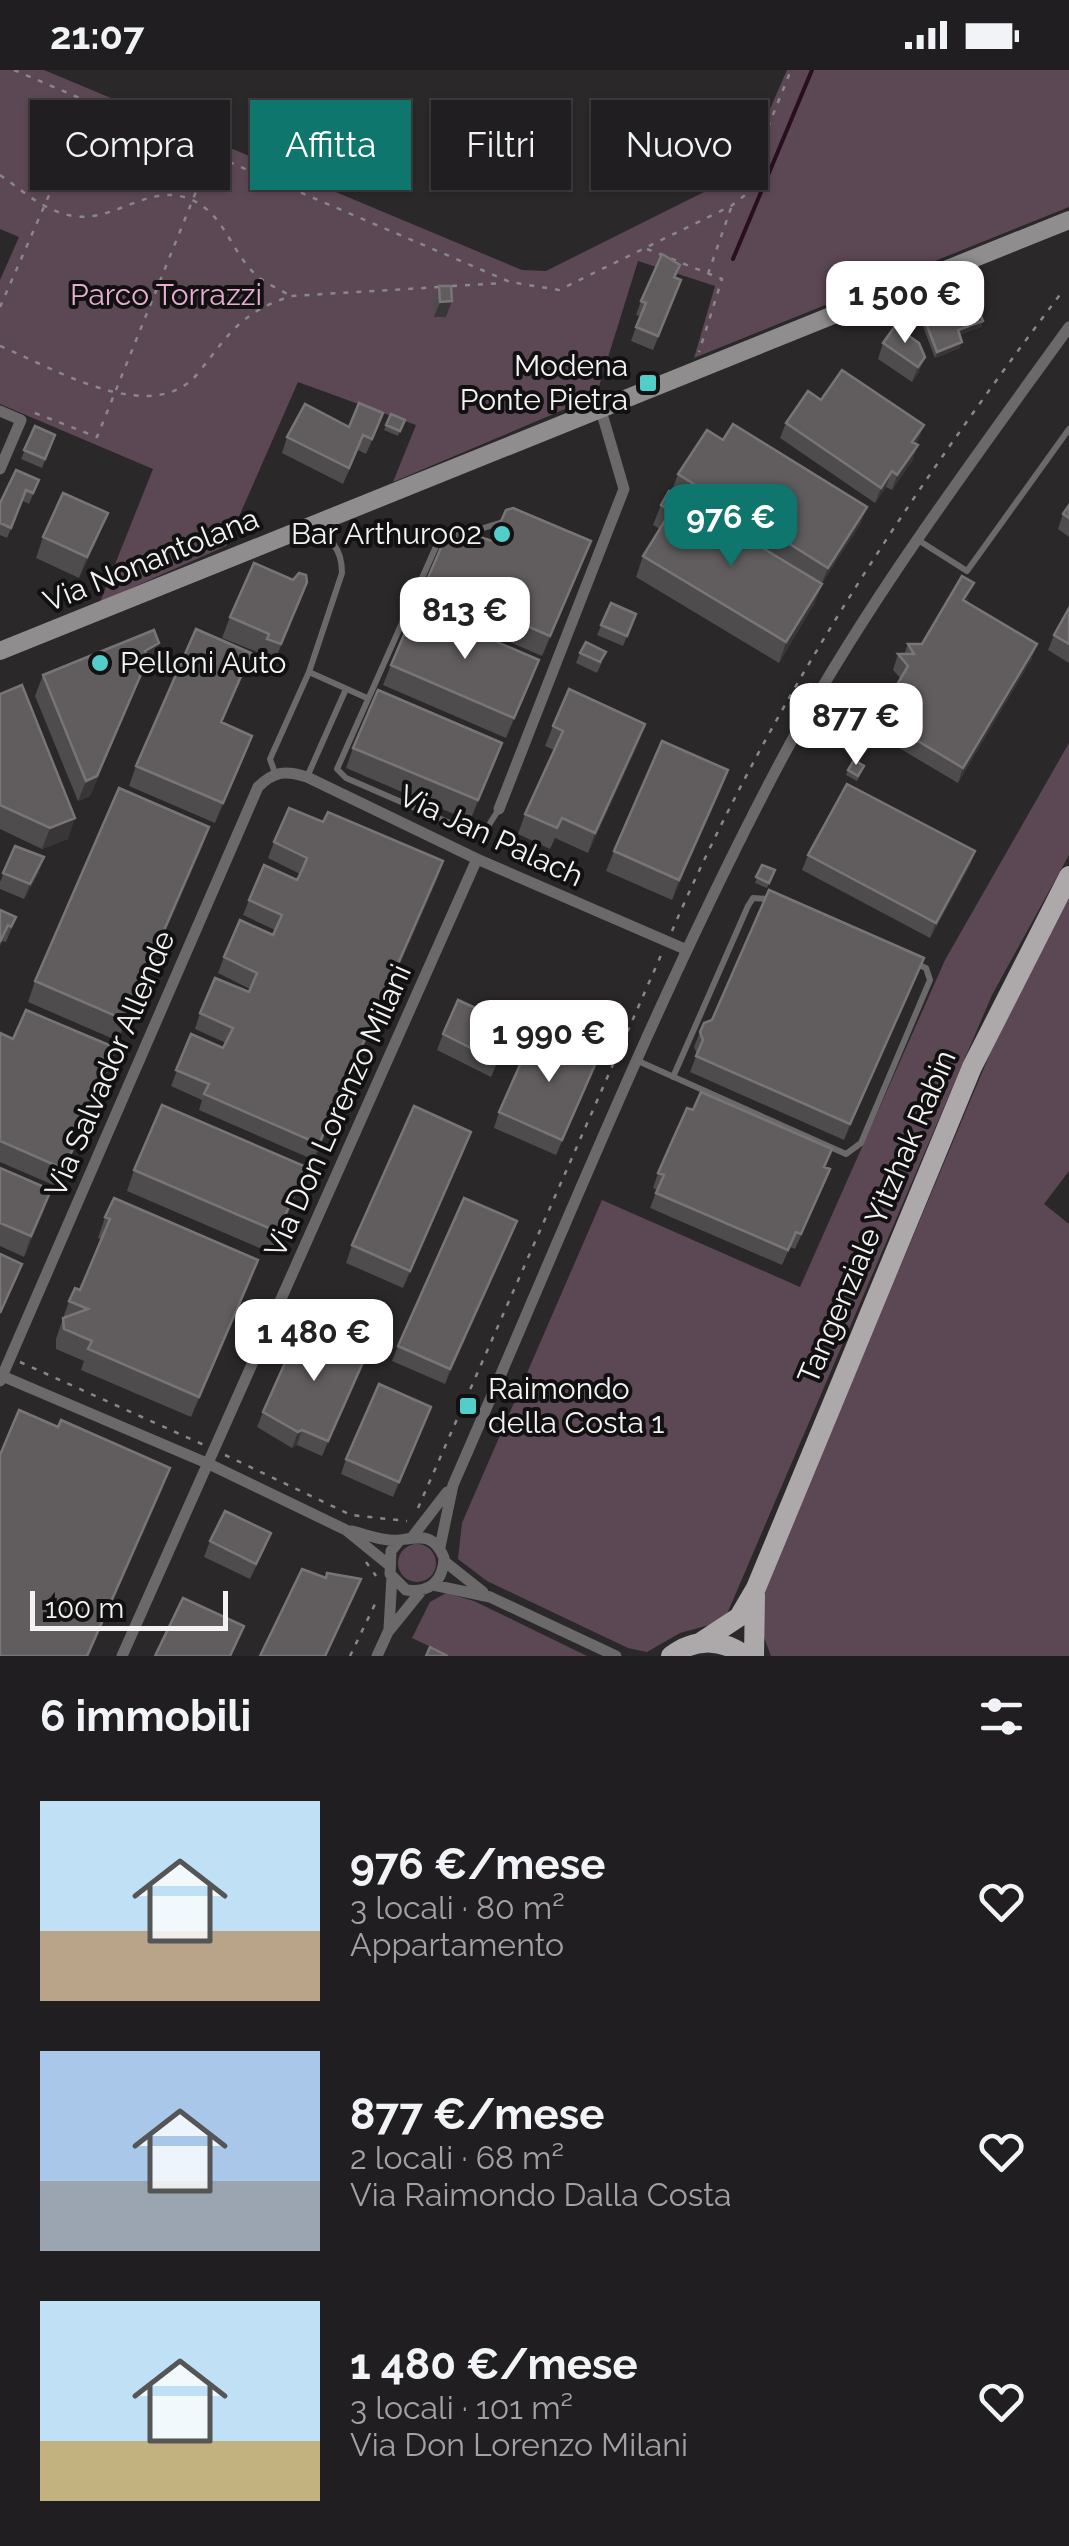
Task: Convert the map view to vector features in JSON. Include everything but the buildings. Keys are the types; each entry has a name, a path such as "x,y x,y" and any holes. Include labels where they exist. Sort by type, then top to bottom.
{"main road":[{"name":"Via Nonantolana","path":"0,650 1069,220"},
{"name":"Tangenziale Yitzhak Rabin","path":"669,1655 702,1642 739,1617 756,1588 972,1067 1069,876"},
{"name":"Tangenziale Yitzhak Rabin","path":"754,1656 752,1620 756,1588"},
{"path":"702,1642 732,1646 746,1656"}],"street":[{"path":"616,1656 490,1597 444,1562 440,1548 453,1485 686,950 778,766 917,539 1069,327"},
{"path":"499,809 624,489 600,407"},
{"path":"0,411 21,420 0,468"},
{"name":"Via Jan Palach","path":"274,774 291,772 307,777 477,859 686,950"},
{"name":"Via Salvador Allende","path":"1,1378 258,788 274,774"},
{"name":"Via Don Lorenzo Milani","path":"122,1656 477,859"},
{"path":"1,1378 208,1464 346,1530 406,1590 428,1588 490,1597"},
{"path":"388,1632 387,1574 391,1551 453,1485"},
{"path":"346,1530 431,1539 440,1548"},
{"path":"377,1656 388,1632 428,1588 444,1562"}],"lane":[{"path":"917,539 967,571 1069,429"},
{"path":"499,809 487,828 471,830 340,775 338,764 438,542 506,521 524,528"},
{"path":"274,774 270,759 309,672 338,587 342,557 335,544 318,533 296,530"},
{"path":"309,672 368,698"},
{"path":"307,777 346,689"},
{"path":"673,1077 748,906 753,898 773,899"},
{"path":"638,1061 846,1154 854,1150 930,980 926,968 909,961"}],"path":[{"path":"14,70 85,100"},
{"path":"0,346 115,394 159,396 196,376 233,326 268,303 290,296 510,282 558,290 732,206 749,192 764,137 791,70"},
{"path":"230,163 510,282"},
{"path":"0,175 44,207 76,217 107,213 153,196 173,194 191,200 210,210 258,276 290,296"},
{"path":"0,307 51,190"},
{"path":"35,413 96,438 196,190"},
{"path":"708,274 732,206"},
{"path":"646,248 722,279 694,368"},
{"path":"10,1358 351,1515 402,1523 414,1518 712,841 807,668 915,497 1062,292"},
{"path":"370,1550 368,1568 387,1574"},
{"path":"350,1656 382,1590"}],"green space":[{"name":"Parco Torrazzi","path":"0,70 44,70 116,100 30,100 30,190 230,190 230,148 250,156 250,190 331,190 522,270 546,271 708,190 768,190 768,113 787,70 1069,70 1069,207 694,358 715,286 638,261 596,396 393,482 416,425 298,382 226,546 100,602 153,469 0,404 0,280 19,237 0,229"},
{"path":"1069,743 1069,855 992,995 724,1621 680,1633 647,1652 628,1648 487,1581 458,1559 462,1523 602,1200 800,1287 945,960"},
{"path":"1069,898 1069,1171 1044,1204 1069,1224 1069,1656 771,1656 762,1632 764,1590 992,1049"},
{"path":"417,1544 431,1549 436,1563 431,1577 417,1582 403,1577 398,1563 403,1549"},
{"path":"446,1593 474,1601 587,1656 450,1656 412,1638 430,1602"}],"waterway":[{"path":"733,259 812,70"}],"place":[{"name":"Modena Ponte Pietra","path":"648,383"},
{"name":"Bar Arthuro02","path":"502,534"},
{"name":"Pelloni Auto","path":"100,663"},
{"name":"Raimondo della Costa 1","path":"468,1406"}]}
